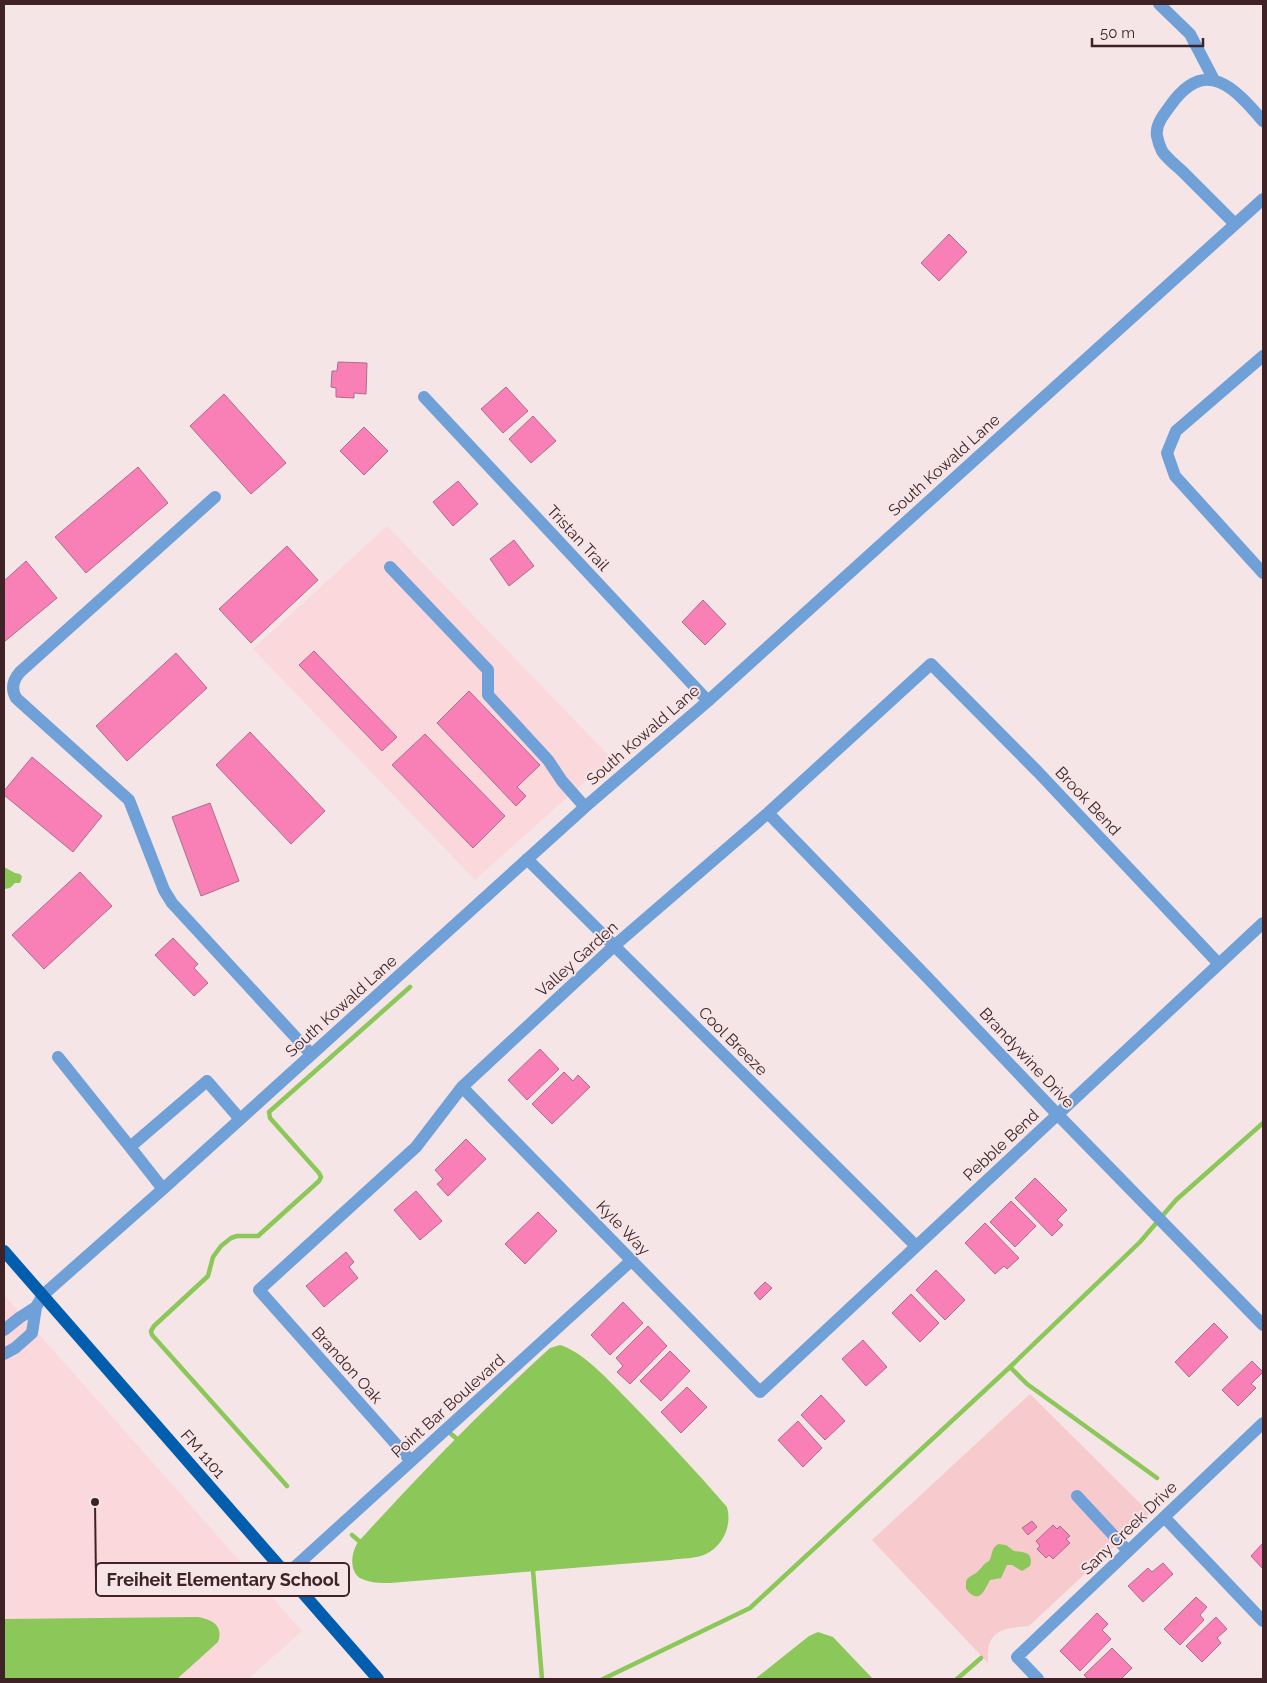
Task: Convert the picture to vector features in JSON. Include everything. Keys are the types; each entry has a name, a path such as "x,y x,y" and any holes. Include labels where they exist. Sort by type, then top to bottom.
{"main road":[{"name":"FM 1101","path":"4,1251 376,1679"}],"street":[{"path":"1159,4 1190,34 1214,80"},
{"path":"1235,224 1163,152 1156,135 1159,121 1188,86 1203,79 1226,84 1239,94 1263,120"},
{"name":"South Kowald Lane","path":"36,1307 43,1295 163,1189 585,807 708,701 1263,199"},
{"path":"1263,356 1176,431 1167,453 1175,476 1263,573"},
{"name":"Tristan Trail","path":"424,397 708,701"},
{"path":"215,497 20,672 16,677 13,693 16,698 129,800 164,890 172,902 311,1054"},
{"path":"390,568 488,670 488,695 548,760 562,781 585,807"},
{"name":"Valley Garden","path":"259,1290 416,1147 462,1087 614,946 768,813 931,664"},
{"name":"Brook Bend","path":"931,664 1038,772 1219,964"},
{"name":"Brandywine Drive","path":"768,813 1263,1326"},
{"name":"Cool Breeze","path":"527,859 916,1246"},
{"name":"Pebble Bend","path":"760,1392 1263,923"},
{"path":"58,1058 163,1189"},
{"path":"130,1147 207,1081 240,1119"},
{"name":"Kyle Way","path":"462,1087 760,1392"},
{"name":"Point Bar Boulevard","path":"286,1575 632,1260"},
{"name":"Brandon Oak","path":"259,1290 411,1461"},
{"path":"4,1330 36,1307"},
{"path":"4,1354 15,1348 32,1333 36,1307"},
{"name":"Sany Creek Drive","path":"1038,1679 1017,1657 1263,1423"},
{"path":"1077,1496 1128,1551"},
{"path":"1164,1517 1263,1621"}],"shaded area":[{"path":"387,526 611,758 475,880 253,649"},
{"path":"4,867 20,874 22,877 20,883 15,883 10,888 4,889"},
{"path":"4,1295 302,1631 248,1679 4,1679"},
{"path":"560,1345 578,1354 605,1377 641,1413 727,1507 727,1527 718,1545 702,1556 671,1560 390,1583 369,1581 358,1576 354,1572 352,1561 354,1550 359,1541 500,1394 550,1348"},
{"path":"1030,1394 1150,1513 1029,1626 1010,1628 997,1633 989,1644 988,1663 872,1540"},
{"path":"999,1544 1029,1555 1031,1558 1030,1566 1022,1571 1012,1565 1007,1565 1001,1578 990,1580 981,1595 975,1596 971,1594 966,1589 966,1581 989,1561 993,1549"},
{"path":"197,1617 215,1624 219,1632 218,1642 177,1679 4,1679 4,1619"},
{"path":"818,1632 833,1637 873,1679 755,1679 809,1636"}],"building":[{"path":"949,234 967,252 939,281 921,263"},
{"path":"338,362 367,363 366,394 354,393 354,398 336,397 336,388 331,387 332,371 337,371"},
{"path":"506,387 528,411 503,433 481,409"},
{"path":"224,394 286,463 251,494 190,426"},
{"path":"533,416 556,441 531,463 509,439"},
{"path":"364,427 388,451 364,475 340,451"},
{"path":"138,467 168,503 86,573 55,537"},
{"path":"458,481 478,504 453,526 433,502"},
{"path":"514,540 534,566 509,586 490,559"},
{"path":"287,546 318,580 251,643 219,609"},
{"path":"26,561 57,598 4,642 4,581"},
{"path":"703,600 726,624 705,645 682,622"},
{"path":"314,651 397,737 382,751 299,665"},
{"path":"176,653 207,688 127,761 96,726"},
{"path":"469,691 540,765 517,787 526,796 516,806 437,723"},
{"path":"250,732 325,811 291,844 216,765"},
{"path":"425,734 505,816 473,848 392,765"},
{"path":"32,757 102,816 73,852 4,795 4,791"},
{"path":"210,803 239,881 201,896 172,817"},
{"path":"80,872 112,906 44,969 12,935"},
{"path":"173,938 198,964 194,968 208,983 194,996 155,955"},
{"path":"540,1049 559,1069 527,1100 508,1080"},
{"path":"564,1072 573,1081 578,1075 590,1087 552,1124 532,1104"},
{"path":"466,1139 486,1159 448,1196 437,1184 443,1179 435,1170"},
{"path":"1035,1178 1067,1210 1057,1220 1063,1225 1052,1236 1015,1198"},
{"path":"416,1191 442,1221 420,1240 394,1210"},
{"path":"1011,1201 1036,1226 1015,1247 990,1222"},
{"path":"538,1212 557,1231 525,1264 505,1244"},
{"path":"985,1223 1019,1258 1007,1269 1004,1266 995,1274 965,1243"},
{"path":"346,1252 354,1262 349,1267 358,1278 324,1307 306,1286"},
{"path":"936,1270 965,1300 945,1320 916,1290"},
{"path":"765,1282 772,1288 760,1300 754,1293"},
{"path":"911,1294 939,1323 920,1342 892,1313"},
{"path":"623,1302 643,1323 610,1355 591,1335"},
{"path":"1214,1323 1228,1337 1189,1377 1175,1362"},
{"path":"648,1326 667,1346 630,1384 617,1372 623,1366 616,1358"},
{"path":"863,1340 887,1367 866,1386 842,1359"},
{"path":"670,1351 690,1371 661,1401 640,1381"},
{"path":"1252,1361 1263,1372 1251,1384 1256,1388 1238,1406 1222,1390"},
{"path":"687,1387 707,1407 681,1433 661,1412"},
{"path":"821,1395 845,1421 825,1440 801,1415"},
{"path":"798,1421 822,1448 803,1467 778,1440"},
{"path":"1032,1521 1037,1527 1028,1535 1022,1528"},
{"path":"1053,1525 1057,1529 1060,1526 1070,1536 1066,1539 1070,1543 1053,1559 1049,1555 1046,1558 1037,1549 1040,1546 1036,1541"},
{"path":"1263,1543 1263,1569 1251,1556"},
{"path":"1163,1563 1173,1574 1143,1602 1128,1586 1148,1568 1152,1572"},
{"path":"1196,1597 1207,1607 1200,1615 1204,1620 1180,1645 1164,1629"},
{"path":"1097,1613 1108,1624 1102,1630 1111,1639 1080,1671 1060,1651"},
{"path":"1216,1617 1227,1629 1217,1638 1221,1643 1202,1662 1186,1646"},
{"path":"1112,1648 1132,1668 1121,1679 1088,1679 1084,1675"}],"waterway":[{"path":"287,1486 152,1335 151,1331 154,1326 208,1276 213,1257 221,1246 237,1236 258,1236 319,1181 321,1177 319,1173 270,1118 269,1112 410,987"},
{"path":"603,1679 750,1608 1010,1367 1140,1242 1176,1200 1263,1123"},
{"path":"1010,1367 1027,1384 1157,1478"},
{"path":"450,1433 457,1439 459,1444"},
{"path":"352,1535 359,1541 364,1542"},
{"path":"529,1568 533,1570 542,1679"},
{"path":"957,1679 981,1658"}],"place":[{"name":"Freiheit Elementary School","path":"95,1502"}]}
